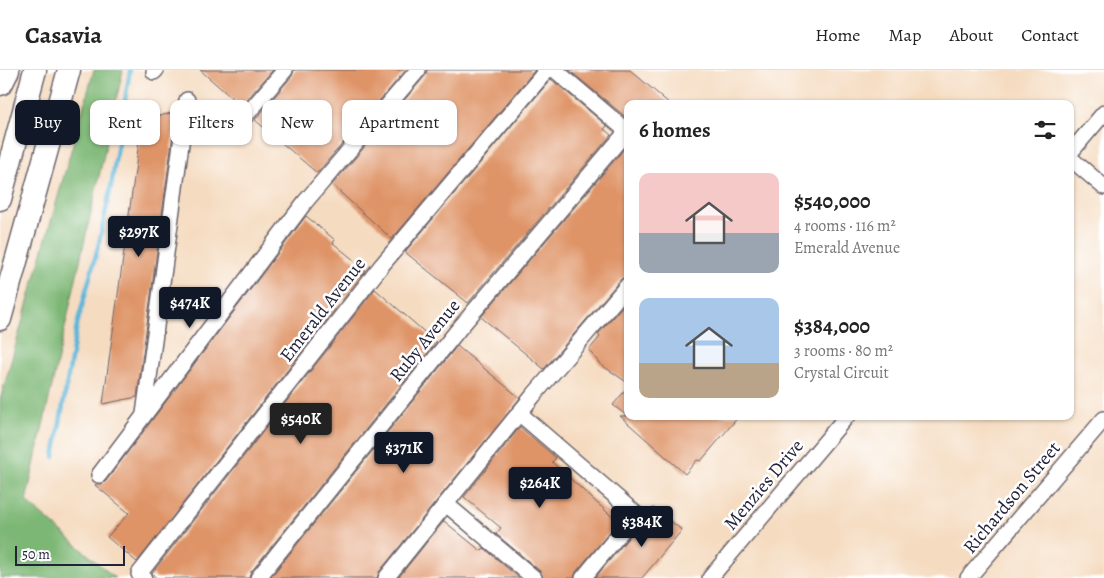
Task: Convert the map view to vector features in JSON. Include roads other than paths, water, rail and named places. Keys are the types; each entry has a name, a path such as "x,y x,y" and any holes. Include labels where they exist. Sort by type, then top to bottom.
{"highway":[{"path":"0,82 6,70"}],"main road":[{"path":"0,199 35,70"},
{"path":"0,319 69,70"}],"street":[{"path":"252,108 285,70"},
{"path":"99,475 305,202 418,70"},
{"name":"Emerald Avenue","path":"144,578 139,574 382,265 547,70"},
{"path":"555,70 624,128"},
{"path":"1074,148 1104,113"},
{"name":"Ruby Avenue","path":"258,578 458,330 624,135"},
{"path":"144,416 181,145"},
{"path":"1074,161 1104,187"},
{"path":"386,578 533,396 624,290"},
{"path":"519,414 636,514 583,578"},
{"name":"Richardson Street","path":"968,578 1104,418"},
{"name":"Menzies Drive","path":"710,578 843,420"},
{"path":"446,504 534,578"}],"waterway":[{"path":"54,457 77,325 99,243 111,186 130,70"}]}
